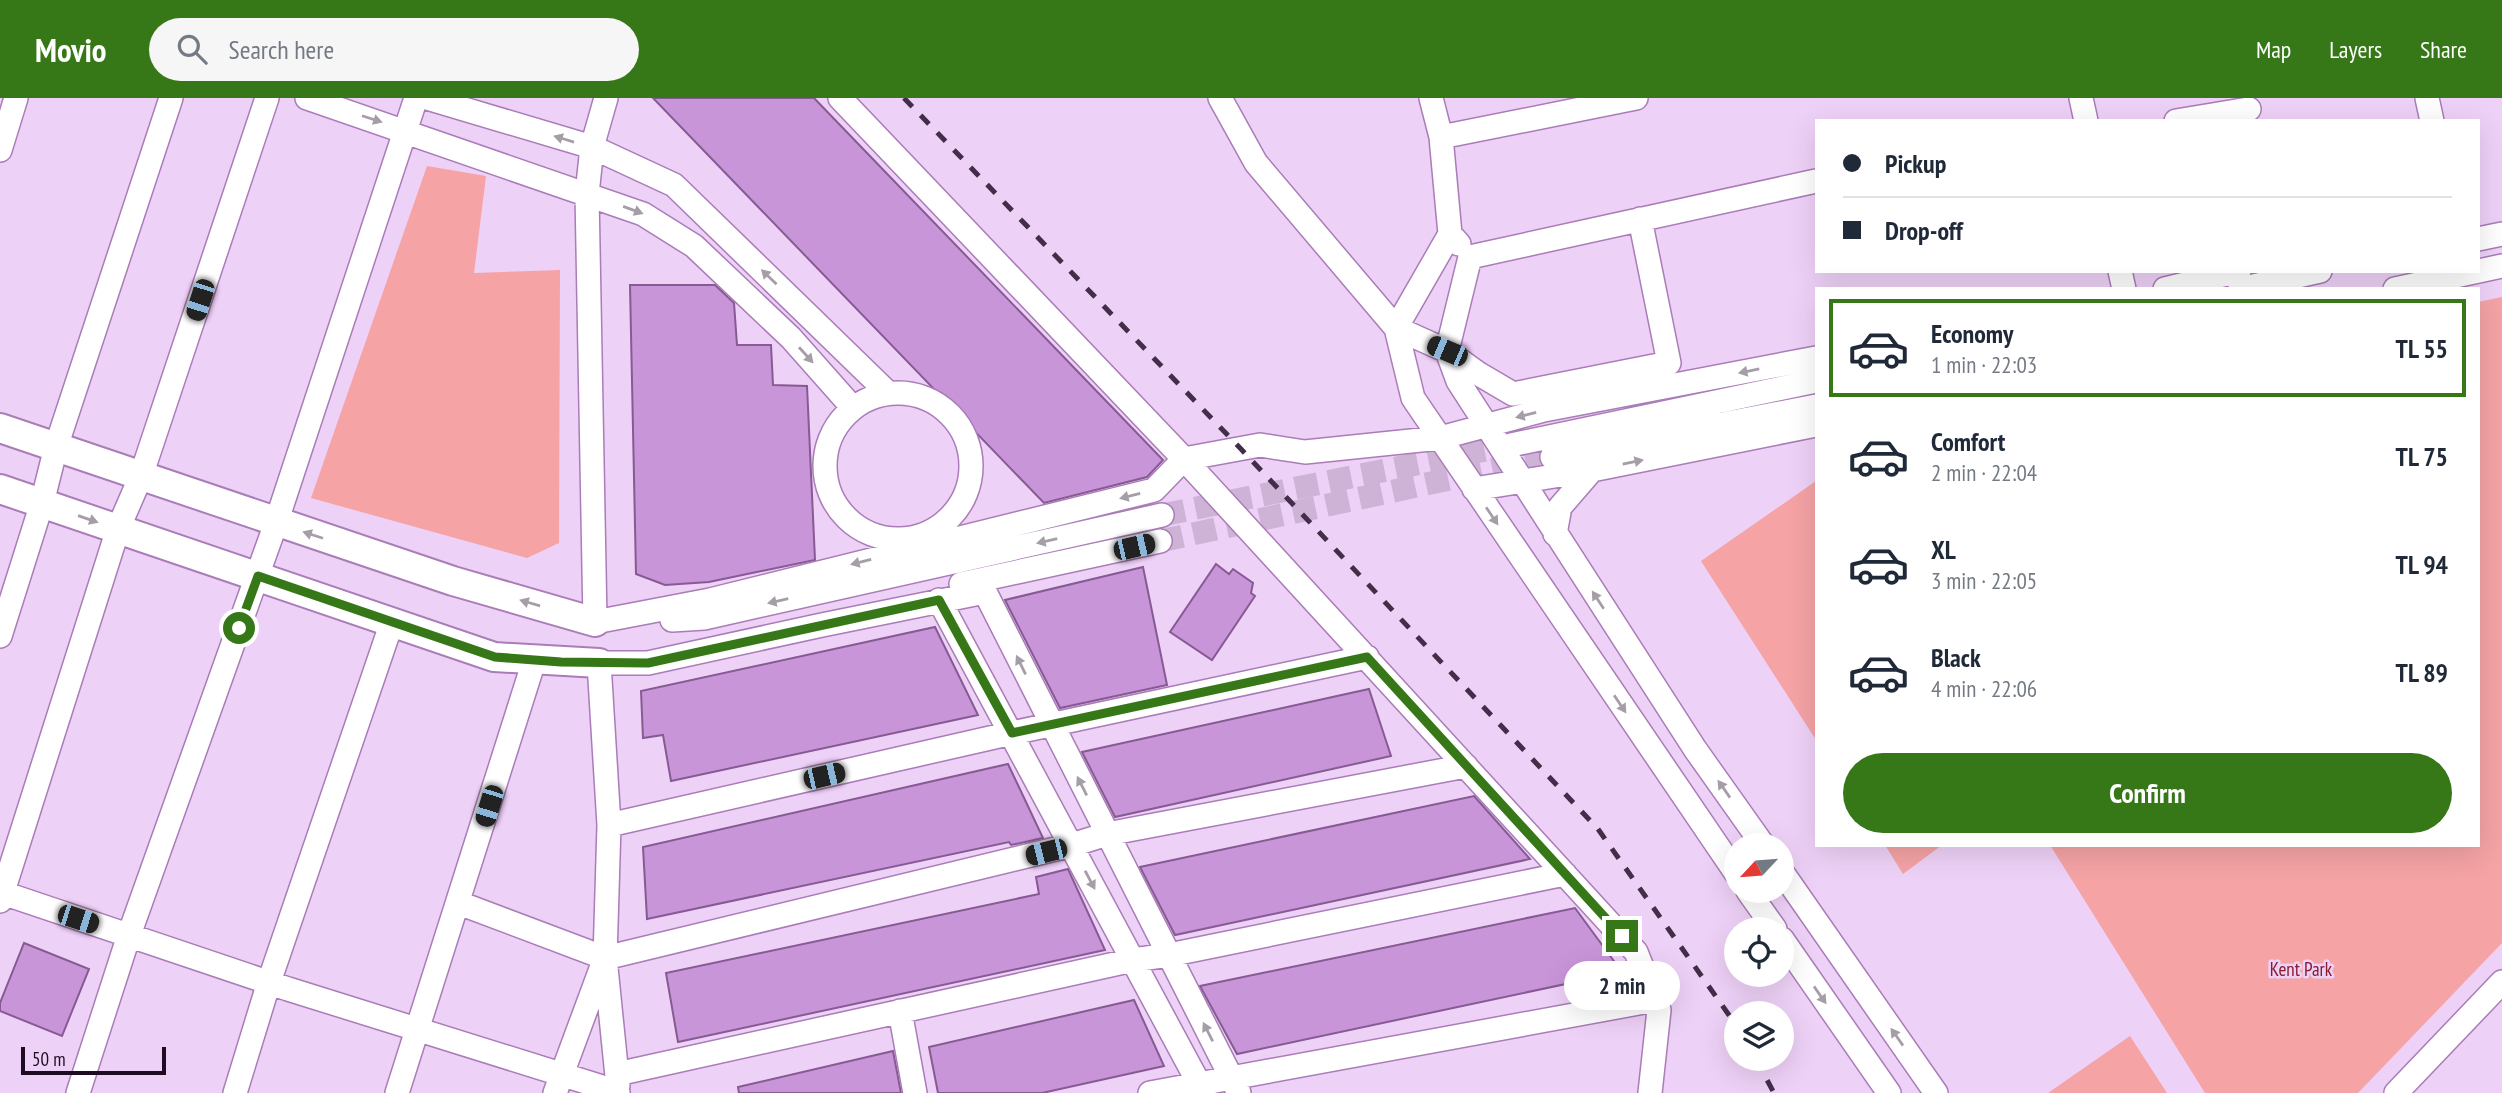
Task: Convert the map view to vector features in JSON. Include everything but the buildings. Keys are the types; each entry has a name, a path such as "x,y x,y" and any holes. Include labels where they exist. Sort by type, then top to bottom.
{"main road":[{"path":"0,428 453,581 595,622"},
{"path":"0,489 495,657 599,663"}],"street":[{"path":"0,150 16,98"},
{"path":"0,636 42,503 56,447 171,98"},
{"path":"267,98 141,476 118,529 1,896 418,1029 558,1084 618,1086 900,1011 1133,960 1169,955 1565,874"},
{"path":"307,98 643,214 694,246 791,338 853,408"},
{"path":"78,1093 129,935 258,576 416,98"},
{"path":"427,98 592,147 674,185 888,393"},
{"path":"595,622 587,194 592,147 606,98"},
{"path":"840,98 1184,459 1636,952 1659,1010 1650,1093"},
{"path":"1220,98 1256,163 1396,328 1447,351 1513,394 1669,363 1640,219"},
{"path":"1432,98 1441,137 1450,234 1396,328 1413,398 1724,855"},
{"path":"1441,137 1536,107 1636,98"},
{"path":"2081,98 2086,119"},
{"path":"2427,98 2432,119"},
{"path":"2188,119 2250,109"},
{"path":"1470,257 1815,181"},
{"path":"1450,234 1470,257"},
{"path":"2480,239 2502,234"},
{"path":"1470,257 1447,351 1458,381 1695,749 1754,833"},
{"path":"2480,270 2502,266"},
{"path":"2173,287 2231,273"},
{"path":"2249,287 2311,273"},
{"path":"2404,287 2463,273"},
{"path":"595,622 709,600 1153,490 1184,459 1260,445 1304,452 1440,438 1544,410 1815,358"},
{"path":"1511,445 1815,381"},
{"path":"888,393 913,394 936,403 955,420 967,441 971,466 967,490 956,512 937,529 914,538 889,540 866,532 845,518 831,498 825,474 826,449 836,426 853,408 870,398 888,393"},
{"path":"1552,457 1815,406"},
{"path":"1474,489 1592,470 1815,425"},
{"path":"1555,534 1560,507 1592,470"},
{"path":"595,622 704,618 1162,515"},
{"path":"599,663 1160,541"},
{"path":"599,663 648,663 985,592 1236,1086"},
{"path":"939,600 1201,1088"},
{"path":"235,1093 269,982 392,622"},
{"path":"609,825 1012,733 1367,657"},
{"path":"397,1093 534,661"},
{"path":"599,663 609,825 605,958 618,1086"},
{"path":"459,903 605,958 1072,845 1107,834 1466,766"},
{"path":"1794,889 1936,1093"},
{"path":"1794,956 1889,1093"},
{"path":"558,1084 605,958"},
{"path":"2396,1093 2502,982"},
{"path":"1150,1093 1236,1086 1655,1000"},
{"path":"900,1011 915,1093"}],"green space":[{"path":"427,166 486,176 474,273 560,270 559,543 527,558 311,498"},
{"name":"Kent Park","path":"2502,297 2502,943 2358,1093 2205,1093 2051,847 2480,847 2480,302"},
{"path":"1815,482 1815,738 1701,561"},
{"path":"1886,847 1939,847 1903,874"},
{"path":"2130,1036 2167,1093 2048,1093"}],"tunnel":[{"path":"1162,515 1511,445"},
{"path":"1160,541 1552,457"}],"railway":[{"path":"904,98 1241,449 1598,829 1724,1008"},
{"path":"1762,1071 1774,1093"}],"route":[{"path":"239,628 258,576 495,657 534,661 648,663 939,600 1012,733 1367,657 1622,936"}]}
